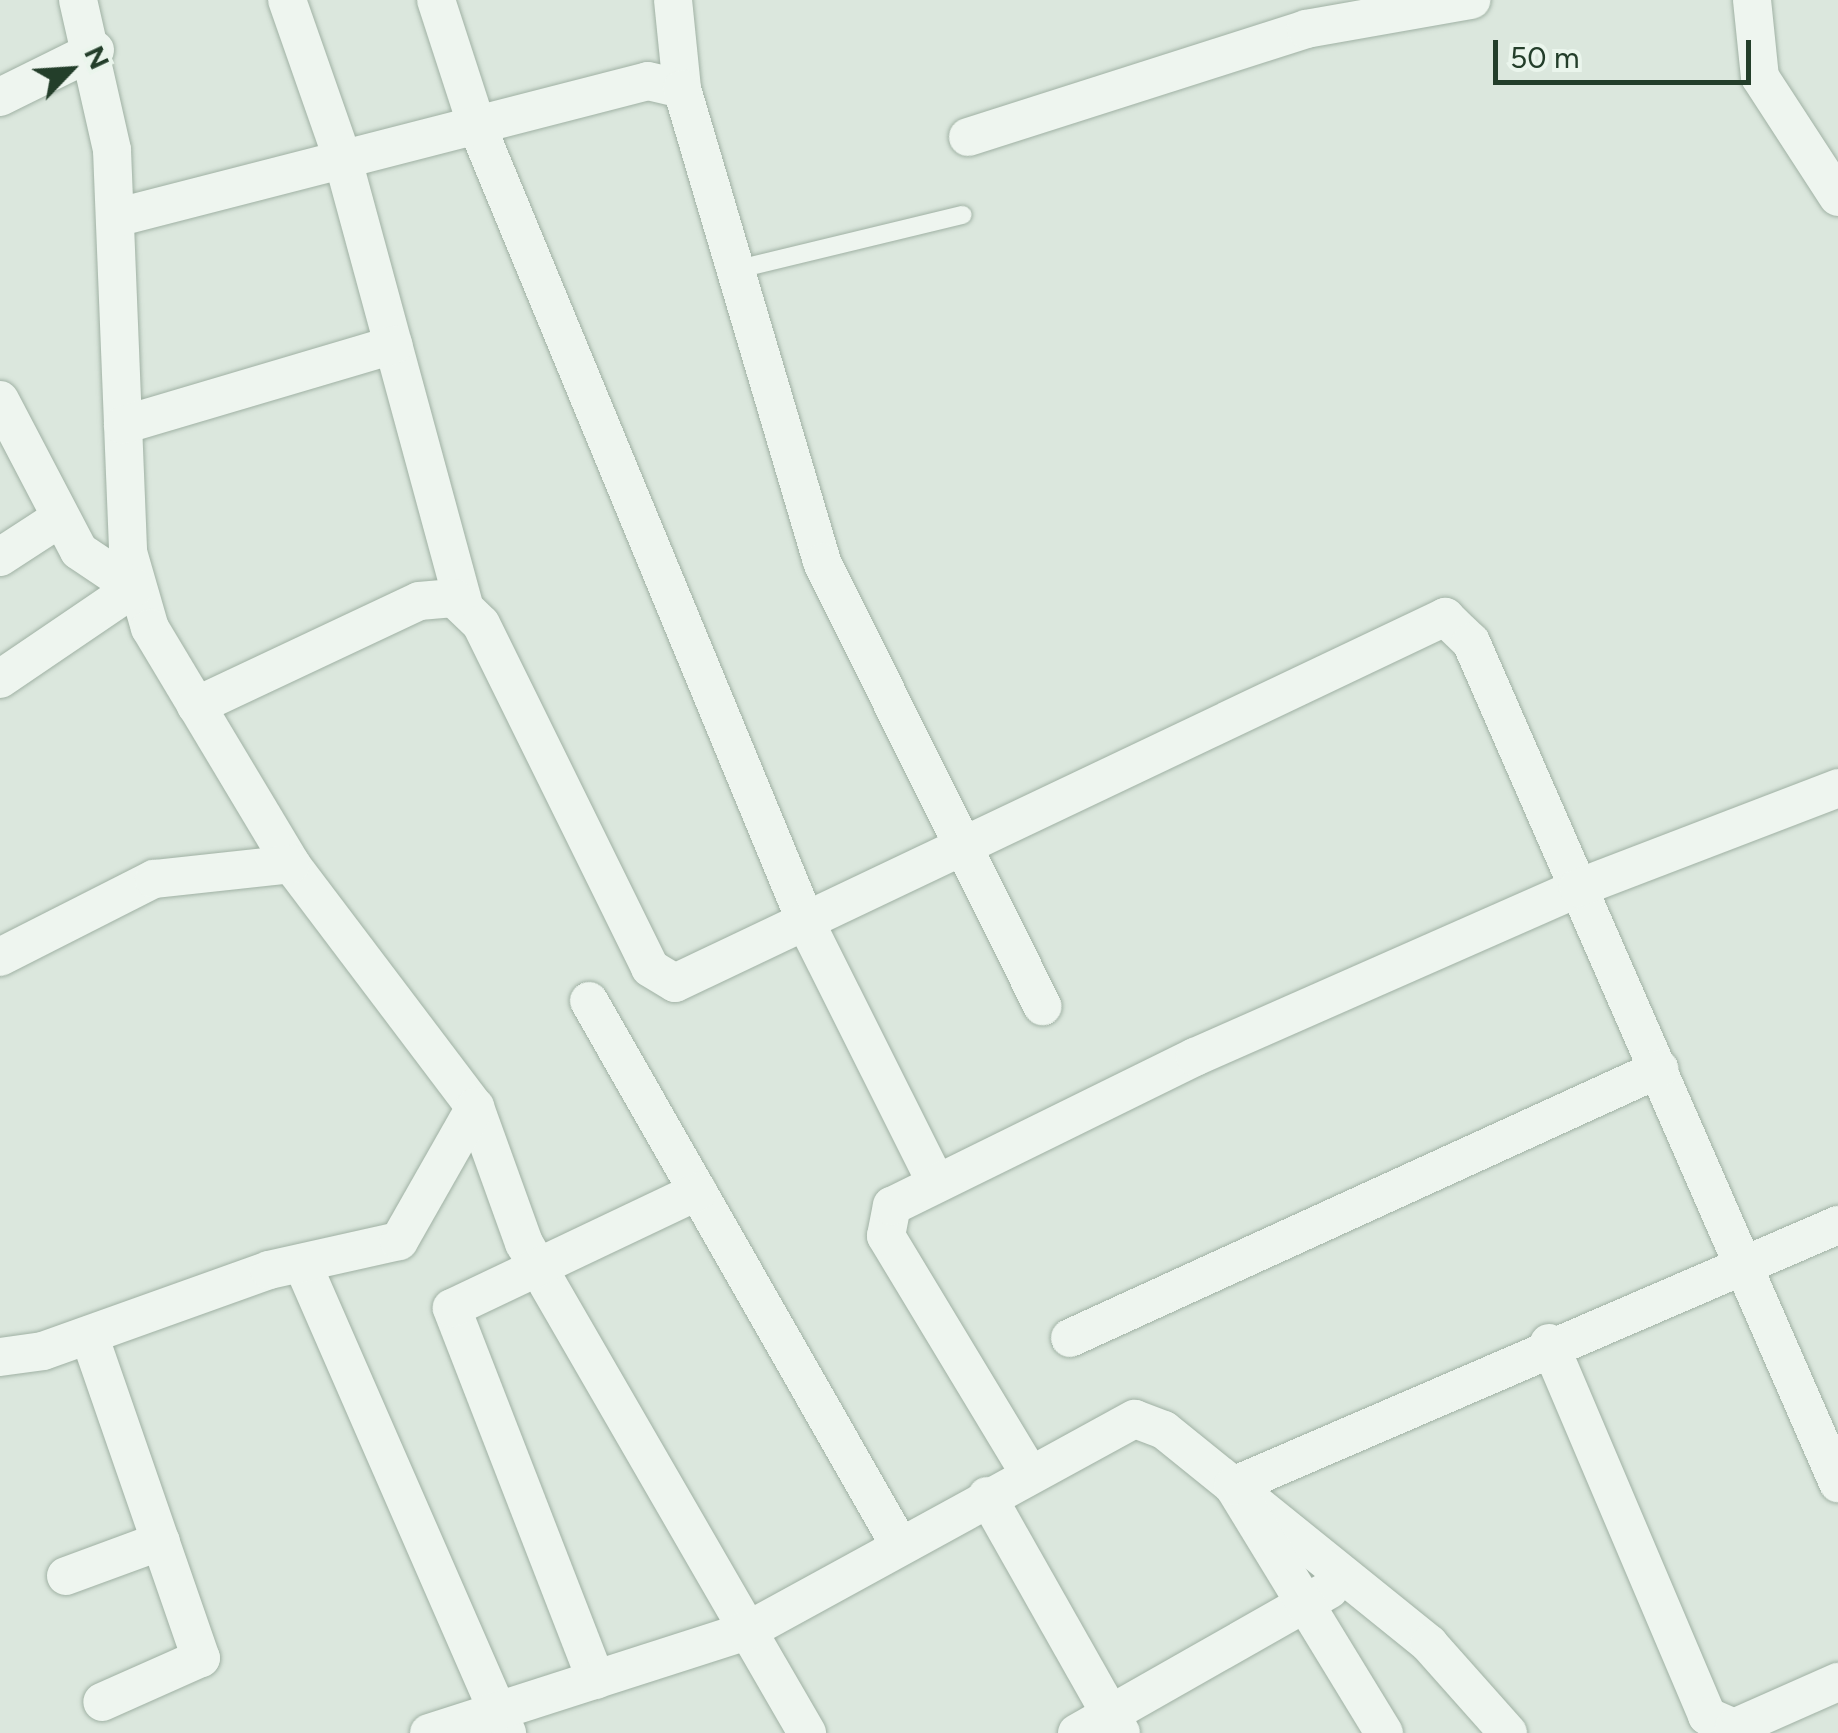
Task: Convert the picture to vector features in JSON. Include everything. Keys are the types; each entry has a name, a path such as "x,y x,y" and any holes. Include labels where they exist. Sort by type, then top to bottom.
{"street":[{"path":"78,0 95,50 115,218 134,588 196,706 291,864 476,1107 536,1263 807,1733"},
{"path":"287,0 344,160 463,604 658,978 675,984 808,927 963,846 1445,616 1471,642 1746,1262 1838,1484"},
{"path":"436,0 477,126 808,927 935,1180"},
{"path":"674,0 682,90 740,269 822,562 1042,1006"},
{"path":"968,138 1306,30 1471,0"},
{"path":"1752,0 1760,77 1838,196"},
{"path":"0,97 95,50"},
{"path":"115,218 648,82 682,90"},
{"path":"123,425 393,345"},
{"path":"0,400 60,518 90,563 134,588"},
{"path":"0,557 60,518"},
{"path":"0,679 134,588"},
{"path":"196,706 419,601 443,595 463,604"},
{"path":"1029,1473 882,1226 892,1206 935,1180 1578,888 1838,788"},
{"path":"0,958 154,879 291,864"},
{"path":"589,1000 900,1546"},
{"path":"1070,1338 1659,1069"},
{"path":"0,1357 89,1335 302,1263 399,1240 476,1107"},
{"path":"596,1680 452,1312 536,1263 698,1191"},
{"path":"1233,1486 1549,1343 1838,1226"},
{"path":"302,1263 502,1722"},
{"path":"89,1335 200,1663 102,1702"},
{"path":"1549,1343 1707,1716 1734,1728 1838,1682"},
{"path":"429,1733 502,1722 596,1680 747,1630 1135,1418 1164,1430 1429,1644 1508,1733"},
{"path":"1233,1486 1308,1602 1384,1733"},
{"path":"987,1496 1116,1724"},
{"path":"66,1576 161,1541"},
{"path":"1077,1733 1116,1724 1348,1579"}],"lane":[{"path":"740,269 963,215"}]}
